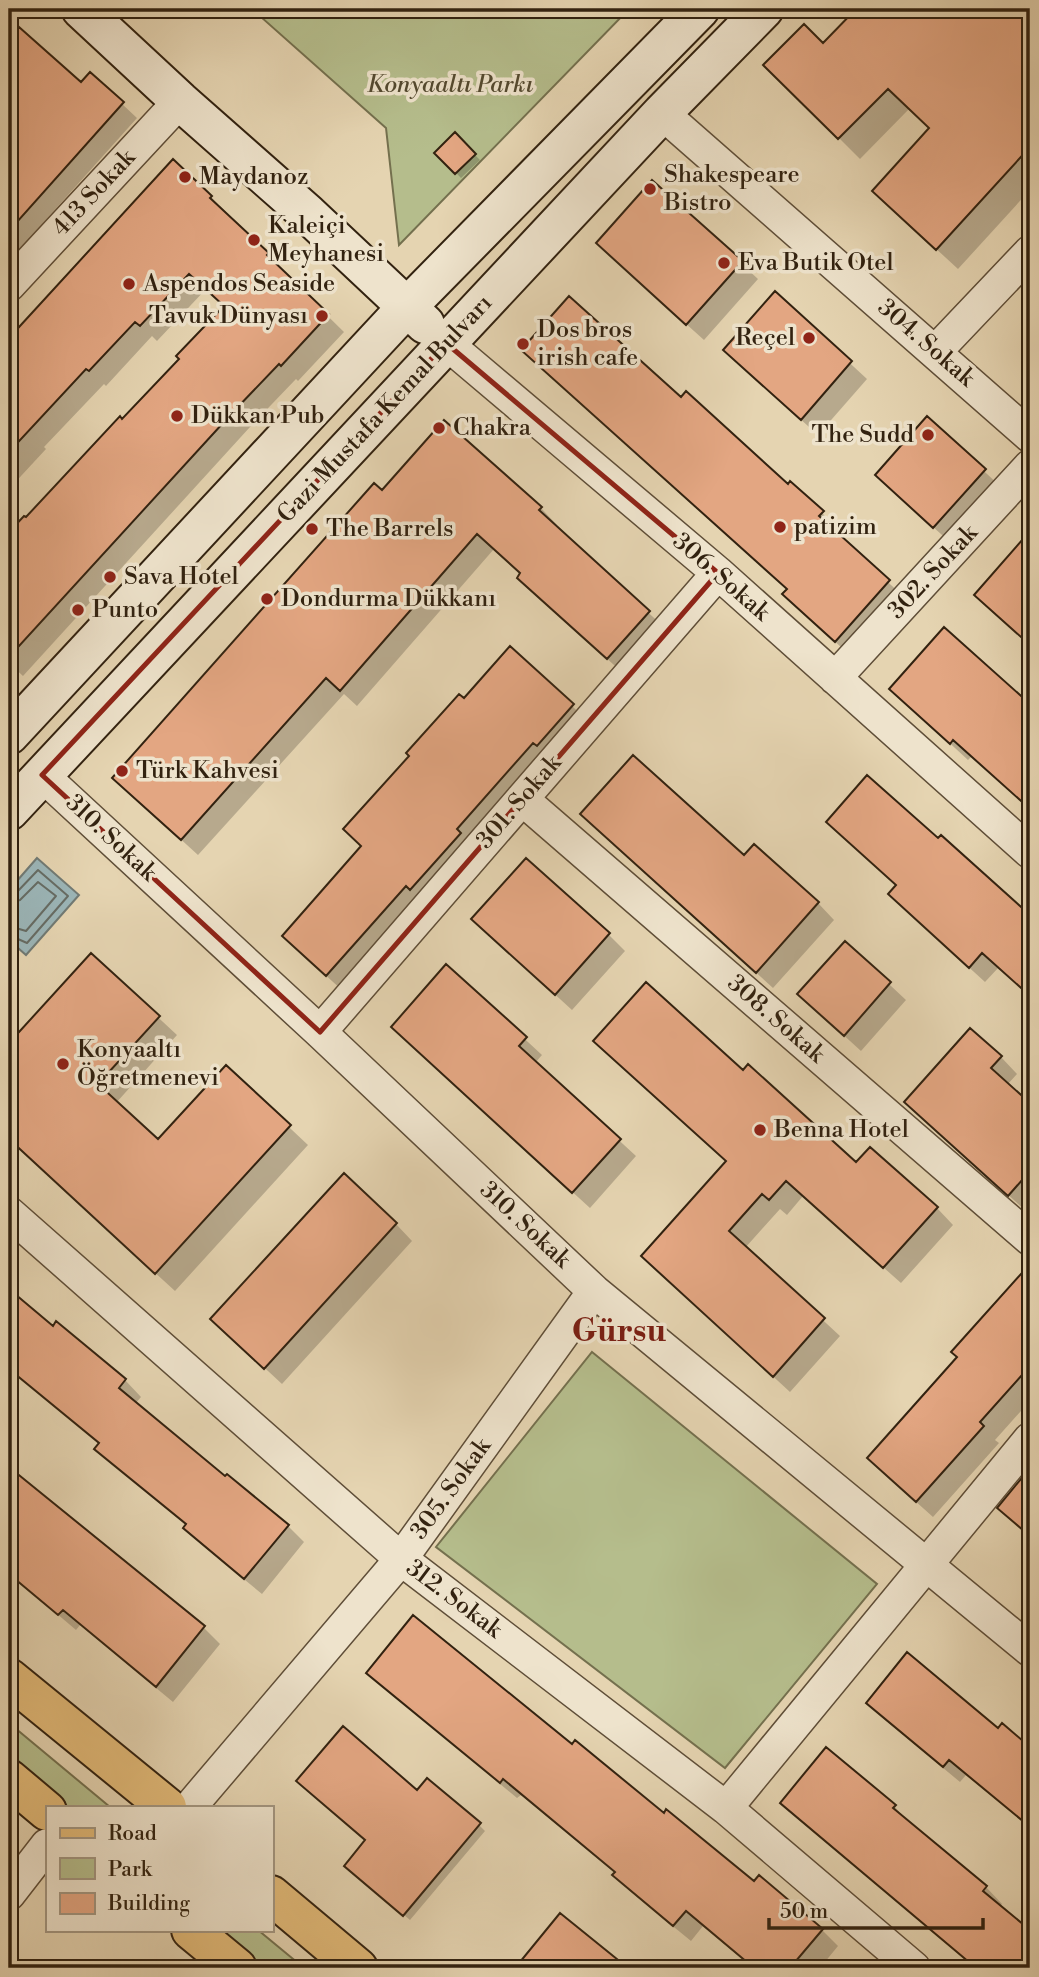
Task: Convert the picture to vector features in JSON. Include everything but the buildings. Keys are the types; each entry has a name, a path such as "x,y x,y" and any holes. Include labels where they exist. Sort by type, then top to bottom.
{"main road":[{"name":"306. Sokak","path":"81,9 446,343"},
{"path":"9,735 407,307 700,9"},
{"name":"Gazi Mustafa Kemal Bulvarı","path":"9,811 662,113 764,9"},
{"path":"628,82 662,113"},
{"path":"9,1678 166,1806"},
{"path":"9,1779 46,1810"},
{"path":"273,1897 358,1968"},
{"path":"193,1932 237,1968"}],"street":[{"name":"413 Sokak","path":"9,285 180,101"},
{"name":"304. Sokak","path":"662,113 1030,436"},
{"path":"936,351 1030,252"},
{"name":"306. Sokak","path":"446,343 718,573 1030,852"},
{"name":"302. Sokak","path":"835,678 1030,466"},
{"name":"301. Sokak","path":"320,1032 718,573"},
{"name":"310. Sokak","path":"43,775 594,1290 1030,1650"},
{"name":"308. Sokak","path":"522,799 1030,1239"},
{"name":"312. Sokak","path":"9,1213 401,1559 726,1808 914,1968"},
{"name":"305. Sokak","path":"191,1806 401,1559 594,1290"},
{"path":"726,1808 1030,1439"},
{"path":"9,1894 46,1846"}],"highlighted area":[{"path":"446,343 718,573 320,1032 42,775"}],"green space":[{"name":"Konyaaltı Parkı","path":"252,9 629,9 399,245 386,128"},
{"path":"592,1352 877,1584 725,1768 436,1547"},
{"path":"9,1723 109,1806 62,1806 9,1763"},
{"path":"214,1932 260,1932 304,1968 258,1968"}],"water":[{"path":"37,858 79,895 26,955 9,940 9,890"}],"place":[{"name":"Maydanoz","path":"185,177"},
{"name":"Shakespeare Bistro","path":"650,189"},
{"name":"Kaleiçi Meyhanesi","path":"254,240"},
{"name":"Eva Butik Otel","path":"724,263"},
{"name":"Aspendos Seaside","path":"129,284"},
{"name":"Tavuk Dünyası","path":"322,316"},
{"name":"Reçel","path":"809,338"},
{"name":"Dos bros irish cafe","path":"523,344"},
{"name":"Dükkan Pub","path":"177,416"},
{"name":"Chakra","path":"439,428"},
{"name":"The Sudd","path":"928,435"},
{"name":"patizim","path":"780,527"},
{"name":"The Barrels","path":"312,529"},
{"name":"Sava Hotel","path":"110,577"},
{"name":"Dondurma Dükkanı","path":"267,599"},
{"name":"Punto","path":"78,610"},
{"name":"Türk Kahvesi","path":"122,771"},
{"name":"Konyaaltı Öğretmenevi","path":"63,1064"},
{"name":"Benna Hotel","path":"760,1130"}],"district":[{"name":"Gürsu","path":"619,1331"}]}
